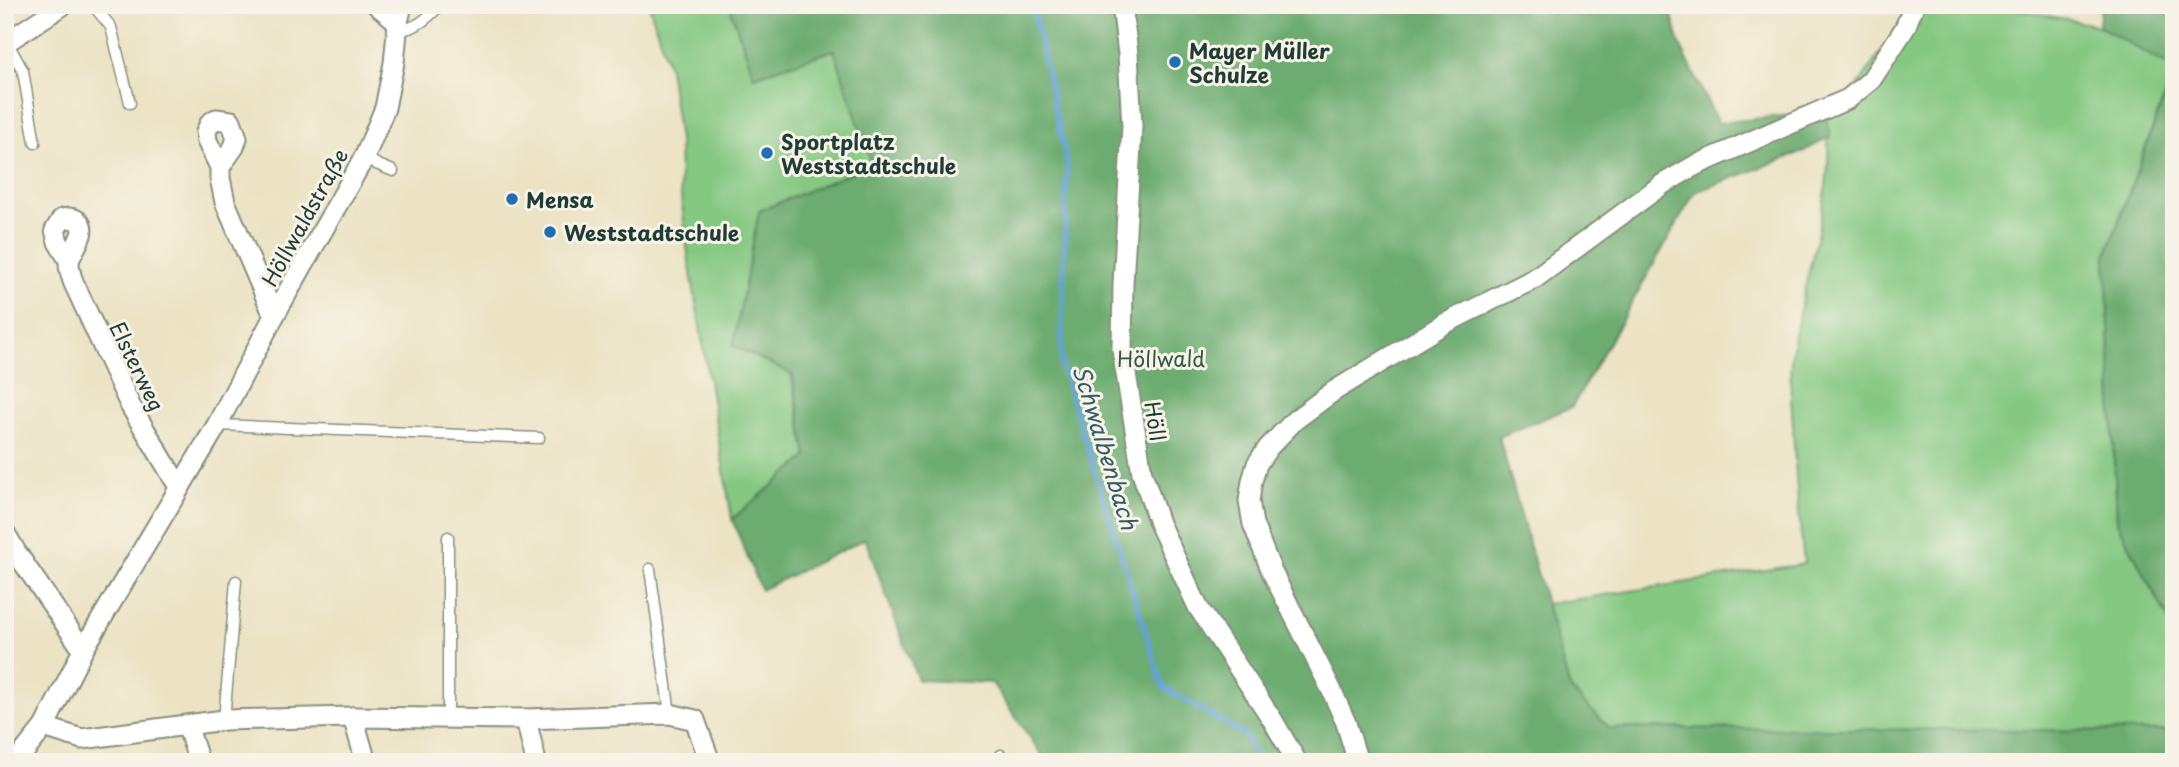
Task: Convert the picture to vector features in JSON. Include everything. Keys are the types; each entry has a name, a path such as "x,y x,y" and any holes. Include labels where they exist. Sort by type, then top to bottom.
{"street":[{"path":"6,42 62,5"},
{"path":"377,5 399,19"},
{"name":"Höll","path":"1122,5 1132,126 1122,349 1142,473 1159,523 1198,607 1297,762"},
{"path":"1358,762 1346,723 1284,597 1253,524 1249,501 1252,481 1257,464 1268,448 1295,419 1334,391 1444,324 1534,279 1663,184 1694,166 1848,99 1871,80 1905,29 1914,5"},
{"name":"Höllwaldstraße","path":"16,762 44,727 83,650 217,425 274,316 365,156 385,108 399,19"},
{"path":"220,167 225,202 274,316"},
{"name":"Elsterweg","path":"69,260 69,271 130,405 179,487"},
{"path":"5,533 11,553 83,650"},
{"path":"44,727 82,738 224,720 354,717 526,719 670,714 695,720 710,762"},
{"path":"354,717 366,762"},
{"path":"526,719 536,762"},
{"path":"187,725 199,762"}],"lane":[{"path":"93,5 111,27 130,103"},
{"path":"399,19 409,30 431,15 440,5"},
{"path":"6,42 23,71 35,143"},
{"path":"365,156 393,171"},
{"path":"217,425 539,438"},
{"path":"448,537 448,719"},
{"path":"650,569 670,714"},
{"path":"224,720 236,581"}],"green space":[{"path":"649,5 729,5 754,76 834,50 872,164 759,211 807,457 732,519 688,255 680,188 679,140 669,68"},
{"name":"Höllwald","path":"729,5 1669,5 1680,45 1718,123 1825,111 1830,137 1802,152 1695,192 1572,407 1499,437 1570,689 1609,728 2174,731 2174,762 1047,762 992,683 918,680 865,539 761,590 732,519 807,457 793,375 733,346 759,211 872,164 834,50 754,76"},
{"path":"1914,5 1996,5 2099,26 2174,69 2106,256 2117,522 2174,630 2174,731 1609,728 1570,689 1546,604 1804,564 1790,370 1802,299 1823,206 1828,143 1825,111 1848,99"},
{"path":"2101,5 2174,5 2174,69 2099,26"},
{"path":"2174,71 2174,630 2117,522 2106,256"}],"waterway":[{"name":"Schwalbenbach","path":"1032,5 1067,163 1061,365 1163,687 1245,735 1257,762"}],"place":[{"name":"Mayer Müller Schulze","path":"1175,62"},
{"name":"Sportplatz Weststadtschule","path":"767,153"},
{"name":"Mensa","path":"512,199"},
{"name":"Weststadtschule","path":"550,232"}]}
